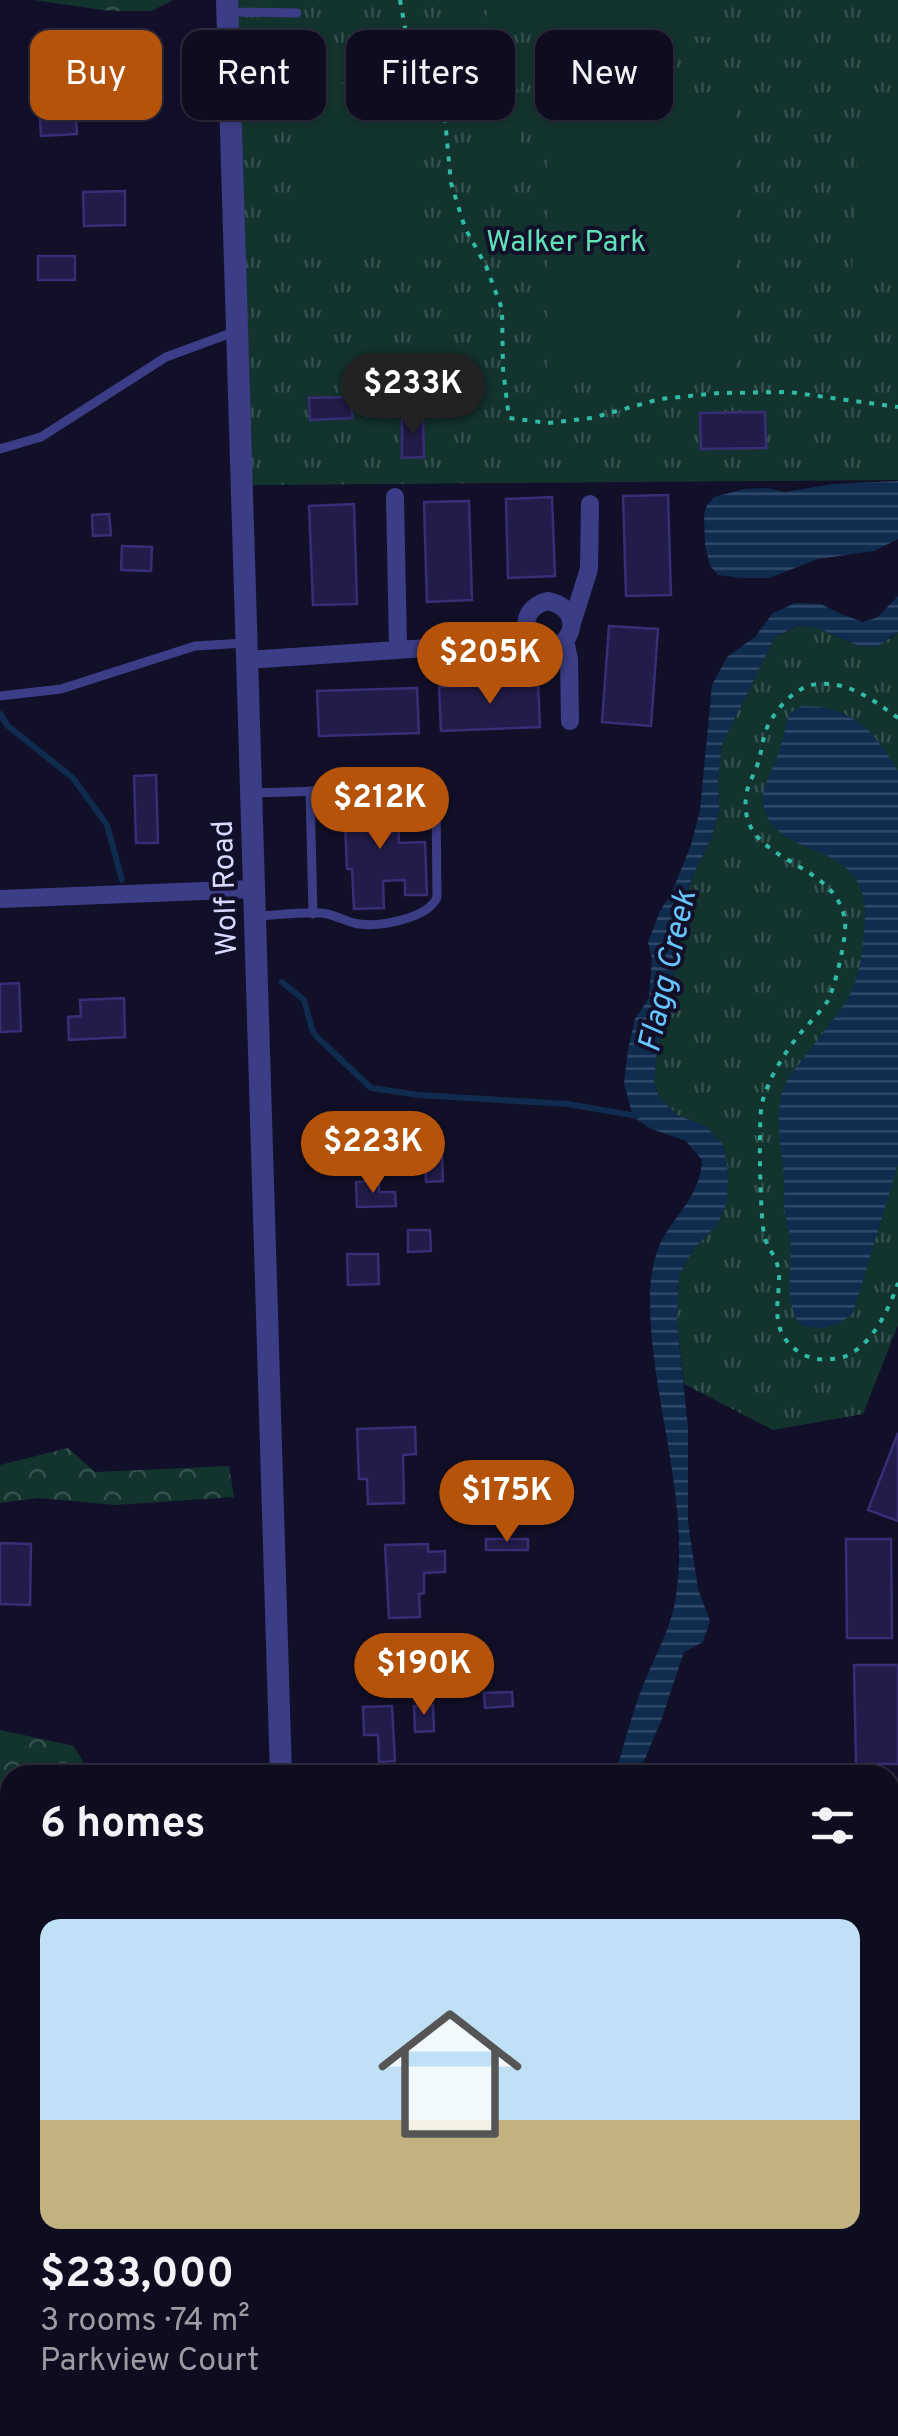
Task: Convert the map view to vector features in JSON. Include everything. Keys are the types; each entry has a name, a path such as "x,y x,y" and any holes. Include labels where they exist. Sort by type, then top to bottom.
{"street":[{"name":"Wolf Road","path":"227,6 281,1765"},
{"path":"394,497 398,650"},
{"path":"247,652 398,650 533,641 550,647 558,645 568,632 589,569 590,504"},
{"path":"533,641 526,626 532,609 547,602 564,607 570,721"},
{"path":"0,899 254,890"}],"lane":[{"path":"227,6 296,13"},
{"path":"0,449 41,436 166,357 237,331"},
{"path":"0,696 61,689 195,646 247,652"},
{"path":"251,792 423,788 436,797 438,896 434,906 417,916 362,925 324,913 255,916"},
{"path":"310,791 312,914"}],"path":[{"path":"400,0 410,55 442,98 451,183 465,228 486,266 502,309 509,418 548,423 592,418 660,399 737,393 789,392 898,407"},
{"path":"898,718 865,694 834,682 809,685 782,703 764,731 758,762 746,792 747,823 755,836 826,885 845,920 842,954 828,1000 794,1041 769,1083 761,1106 764,1238 776,1258 779,1274 777,1322 786,1342 813,1360 844,1358 884,1318 898,1284"}],"green space":[{"path":"34,0 173,0 151,11 110,11"},
{"name":"Walker Park","path":"232,0 898,0 898,480 242,485 234,120 326,120 326,30 233,30"},
{"path":"487,0 715,0 713,37 673,35 673,30 486,27"},
{"path":"346,83 346,120 413,120 420,244 303,250 296,120 326,120 326,84"},
{"path":"673,93 735,93 735,379 547,379 547,120 673,120"},
{"path":"515,104 522,104 518,175 469,173 472,120 515,120"},
{"path":"860,112 898,114 898,270 852,268"},
{"path":"798,626 815,627 859,646 892,638 898,632 898,1325 863,1414 773,1430 684,1384 677,1322 679,1275 694,1248 717,1225 728,1171 723,1145 706,1126 677,1115 659,1097 654,1083 679,922 719,810 722,744 775,637"},
{"path":"68,1448 95,1472 229,1466 234,1497 115,1505 39,1498 0,1503 0,1465"},
{"path":"0,1730 74,1746 85,1765 0,1765"}],"water":[{"path":"898,481 898,539 874,551 818,559 769,578 718,575 710,566 704,516 714,497 744,489 785,492 833,484"},
{"name":"Flagg Creek","path":"898,596 898,632 877,647 859,646 815,627 797,626 775,637 722,744 719,810 679,922 654,1083 659,1097 677,1115 706,1126 723,1145 728,1171 727,1201 717,1225 694,1248 679,1275 677,1322 688,1428 688,1522 698,1589 710,1621 703,1642 684,1652 642,1765 618,1765 638,1699 671,1619 679,1557 674,1482 655,1368 650,1286 659,1245 693,1193 702,1160 686,1141 649,1128 633,1117 624,1083 635,1019 649,998 652,959 648,942 691,845 700,810 712,685 727,657 755,637 773,613 795,603 821,604 863,622 878,617"},
{"path":"801,706 848,715 870,732 898,771 898,1164 853,1313 822,1328 800,1325 791,1304 791,1247 784,1209 779,1130 781,1096 788,1079 854,986 865,910 860,887 850,871 785,836 772,824 764,808 764,788 779,753 789,714"}],"building":[{"path":"40,120 76,120 77,134 41,136"},
{"path":"125,191 125,225 84,226 83,192"},
{"path":"38,256 75,256 75,280 38,280"},
{"path":"351,397 352,418 310,420 309,398"},
{"path":"765,412 766,448 701,449 700,413"},
{"path":"402,418 423,418 424,457 402,458"},
{"path":"668,495 671,595 626,596 623,496"},
{"path":"552,497 555,576 508,578 506,499"},
{"path":"469,501 472,600 427,602 424,502"},
{"path":"354,504 357,604 313,605 309,506"},
{"path":"109,514 111,535 93,536 92,515"},
{"path":"122,546 152,547 151,571 121,570"},
{"path":"609,626 658,629 651,726 602,722"},
{"path":"538,682 540,727 441,731 439,687"},
{"path":"417,688 419,733 319,736 317,691"},
{"path":"156,775 158,843 136,843 134,776"},
{"path":"398,797 399,843 425,842 427,895 405,895 405,880 383,881 384,908 354,909 352,869 347,869 344,799"},
{"path":"19,983 21,1031 0,1032 0,984"},
{"path":"124,998 125,1037 69,1040 68,1017 81,1016 80,1000"},
{"path":"442,1153 443,1181 426,1182 425,1154"},
{"path":"379,1181 379,1192 395,1192 396,1206 357,1207 356,1182"},
{"path":"408,1230 430,1230 431,1251 408,1252"},
{"path":"347,1254 378,1254 379,1284 348,1285"},
{"path":"415,1427 416,1454 403,1455 404,1503 368,1504 367,1479 359,1479 357,1429"},
{"path":"898,1433 898,1521 868,1510"},
{"path":"484,1477 499,1477 498,1496 483,1496"},
{"path":"486,1539 528,1539 528,1550 486,1550"},
{"path":"846,1539 891,1539 892,1638 847,1638"},
{"path":"0,1543 31,1544 30,1605 0,1604"},
{"path":"428,1544 428,1552 445,1551 445,1572 424,1573 424,1593 419,1594 420,1617 389,1618 385,1545"},
{"path":"854,1665 898,1665 898,1764 856,1764"},
{"path":"512,1692 513,1706 485,1708 484,1693"},
{"path":"433,1705 434,1731 415,1732 414,1706"},
{"path":"392,1706 395,1761 379,1762 378,1735 364,1735 363,1707"}],"waterway":[{"path":"0,714 8,726 73,778 107,825 122,880"},
{"path":"282,982 304,1000 316,1036 371,1088 419,1095 568,1104 637,1116"}]}
